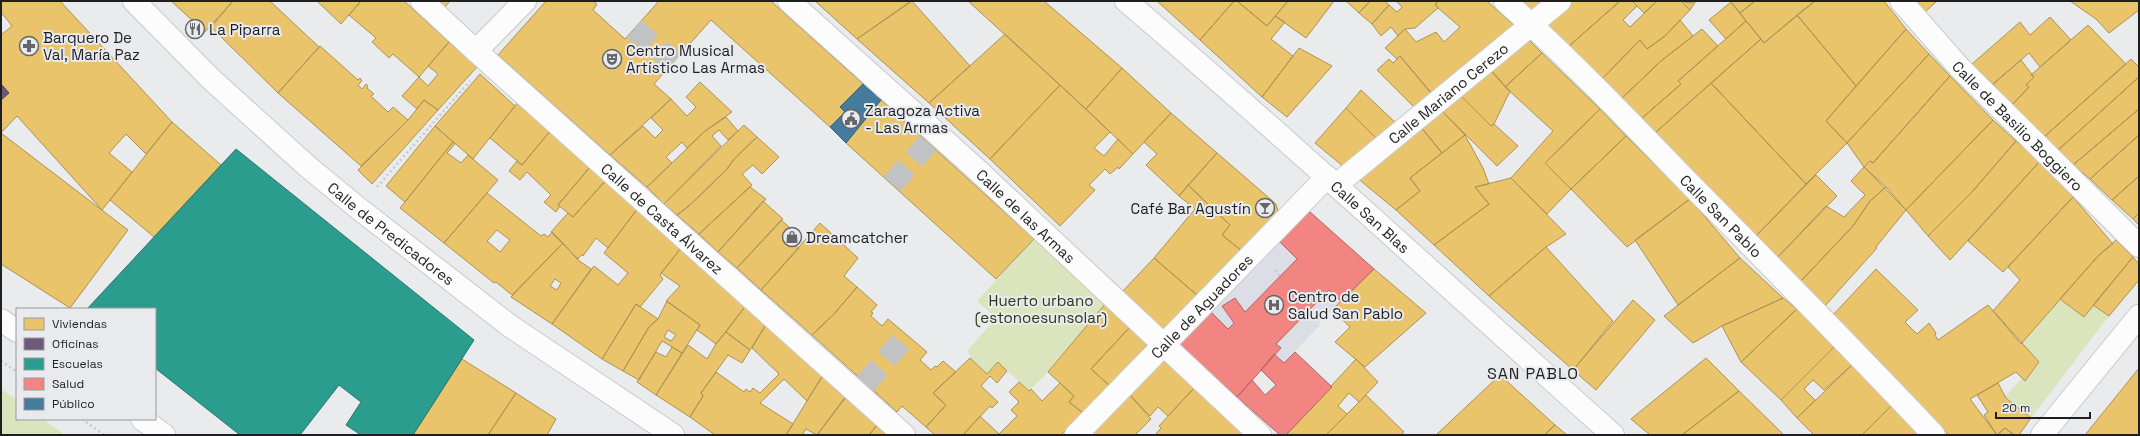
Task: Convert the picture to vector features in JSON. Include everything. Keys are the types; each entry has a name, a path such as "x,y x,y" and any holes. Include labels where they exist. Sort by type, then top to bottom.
{"street":[{"name":"Calle de Predicadores","path":"134,1 211,79 308,166 358,208 510,326 673,435"},
{"name":"Calle de Casta Álvarez","path":"422,1 481,56 861,388 904,435"},
{"path":"481,56 525,1"},
{"name":"Calle de las Armas","path":"789,1 932,138 1163,345 1260,435"},
{"name":"Calle San Blas","path":"1126,1 1332,181 1387,233 1613,435"},
{"name":"Calle San Pablo","path":"1505,1 1532,25 1873,370 1934,435"},
{"name":"Calle Mariano Cerezo","path":"1332,181 1532,25 1560,1"},
{"name":"Calle de Basilio Boggiero","path":"1901,1 1960,68 2139,246"},
{"name":"Calle de Aguadores","path":"1076,435 1163,345 1332,181"},
{"path":"2042,435 2139,316"},
{"path":"1,320 16,330"},
{"path":"143,420 164,435"}],"path":[{"path":"358,208 481,56"},
{"path":"1,361 16,371"},
{"path":"83,420 104,435"}],"shaded area":[{"name":"Centro de Salud San Pablo","path":"1309,211 1374,269 1319,323 1320,325 1284,363 1274,354 1237,397 1208,309"}],"green space":[{"name":"Huerto urbano (estonoesunsolar)","path":"1034,239 1105,304 1048,372 1029,391 998,362 987,374 970,358 971,357 967,351 996,318 977,301"},
{"path":"2060,299 2084,317 2093,305 2109,316 2031,418 2005,396 2022,378 2025,381 2039,363 2021,344"},
{"path":"1,389 16,399 16,420 44,420 65,435 1,435"}],"building: Viviendas":[{"path":"1,1 60,1 172,122 146,154 126,134 109,153 132,172 102,210 17,116 1,133 1,100 9,93 1,84 1,35 12,26 1,12"},
{"path":"171,1 233,1 205,32"},
{"path":"233,1 270,1 319,47 278,93 211,27"},
{"path":"317,1 361,1 341,24"},
{"path":"361,1 404,1 449,42 419,77 393,54 389,58 372,42 376,38 349,15"},
{"path":"438,1 450,1 444,8"},
{"path":"546,1 593,1 597,4 593,10 625,39 659,1 771,1 863,84 840,107 845,112 830,127 711,20 654,84 671,99 610,155 498,55"},
{"path":"815,1 911,1 857,39"},
{"path":"912,1 970,66 929,103 857,39"},
{"path":"968,1 1044,1 1122,68 1086,109"},
{"path":"1157,1 1234,1 1200,40"},
{"path":"1234,1 1237,1 1267,26 1275,16 1285,22 1271,39 1293,56 1262,97 1200,40"},
{"path":"1237,1 1288,1 1267,26"},
{"path":"1288,1 1334,1 1306,38 1275,16"},
{"path":"1346,1 1370,1 1359,13"},
{"path":"1370,1 1385,1 1389,5 1372,24 1359,13"},
{"path":"1396,1 1439,1 1435,4 1438,8 1415,28 1405,29 1398,36 1391,27 1381,36 1372,24 1389,5 1397,12 1402,7"},
{"path":"1439,1 1487,1 1517,28 1434,97 1400,56 1397,59 1385,48 1405,29 1416,42 1436,32 1444,42 1460,27 1438,8 1435,4"},
{"path":"1515,1 1553,1 1534,18"},
{"path":"1573,1 1620,1 1568,47 1546,27"},
{"path":"1620,1 1632,1 1637,6 1623,20 1630,27 1657,1 1681,1 1690,10 1665,36 1647,49 1640,40 1602,79 1568,47"},
{"path":"1632,1 1657,1 1644,13"},
{"path":"1681,1 1690,3 1696,1 1690,10"},
{"path":"1730,1 1755,1 1740,13"},
{"path":"1755,1 1815,1 1764,43 1740,13"},
{"path":"1815,1 1884,1 1906,29 1856,86 1797,15"},
{"path":"1914,1 1937,1 1924,13"},
{"path":"2070,1 2139,1 2139,10 2109,33 2096,19"},
{"path":"1731,2 1746,21 1726,39 1709,20"},
{"path":"1797,15 1856,86 1826,121 1847,143 1806,184 1711,83 1761,39 1764,43"},
{"path":"2050,17 2071,40 2040,67 2029,53 1993,84 1972,64 2020,22 2030,35"},
{"path":"1680,20 1693,36 1661,61 1621,99 1602,79 1640,40 1647,49 1665,36"},
{"path":"1746,21 1761,39 1655,133 1641,119 1681,84 1678,81"},
{"path":"2088,25 2126,64 2044,137 2012,105 2029,87 2026,85 2034,77 2031,75"},
{"path":"1702,29 1718,46 1678,81 1681,84 1641,119 1621,99 1661,61"},
{"path":"1906,29 1929,54 1847,143 1826,121"},
{"path":"1005,34 1060,85 990,159 929,103"},
{"path":"1524,35 1542,53 1505,87 1488,67"},
{"path":"449,42 477,67 438,110 424,100 417,109 402,96 419,77 428,86 438,74 428,66"},
{"path":"320,46 358,80 360,78 362,81 358,85 362,89 366,84 368,86 367,88 374,94 371,96 388,112 393,107 408,120 361,166 278,93"},
{"path":"1299,48 1332,66 1287,117 1262,97"},
{"path":"1542,53 1600,109 1545,163 1571,189 1547,214 1511,178 1553,131 1505,87"},
{"path":"1929,54 1950,76 1873,163 1870,161 1864,167 1847,143"},
{"path":"1400,56 1434,96 1417,110 1377,70 1389,59 1393,63"},
{"path":"2131,59 2139,67 2139,77 2057,151 2044,137"},
{"path":"2021,60 2034,77 2026,85 2029,87 2012,105 1993,84"},
{"path":"1488,67 1510,91 1494,124 1491,126 1457,92"},
{"path":"1122,68 1171,113 1133,154 1086,109"},
{"path":"480,74 515,106 473,159 435,126"},
{"path":"1950,76 1993,120 1906,210 1864,167 1870,161 1873,163"},
{"path":"2139,77 2139,109 2073,165 2057,151"},
{"path":"700,82 732,112 705,131 687,148 682,142 666,157 672,163 647,187 610,155 643,126 655,138 663,130 651,118 671,99 687,116 696,107 686,97"},
{"path":"1711,83 1806,184 1754,238 1655,133"},
{"path":"1060,85 1110,132 1094,148 1104,156 1118,139 1133,154 1119,169 1118,167 1110,174 1105,169 1089,185 1095,190 1060,226 990,159"},
{"path":"1361,90 1398,125 1379,141 1346,108"},
{"path":"1457,92 1491,126 1494,124 1518,146 1497,166 1441,110"},
{"path":"424,100 438,110 372,184 358,170 408,120"},
{"path":"881,100 1034,239 996,279 846,143"},
{"path":"518,102 551,130 522,165 490,138"},
{"path":"1346,108 1378,140 1344,167 1315,143"},
{"path":"1600,109 1626,136 1571,189 1545,163"},
{"path":"2139,109 2139,135 2090,179 2073,165"},
{"path":"1441,110 1465,135 1442,153 1420,126"},
{"path":"1171,113 1217,153 1179,196 1146,165 1157,154 1144,142"},
{"path":"726,117 738,131 728,140 719,130 712,136 721,146 664,204 647,187 705,131"},
{"path":"1993,120 2016,141 1972,192 1928,236 1906,210"},
{"path":"172,122 221,165 154,237 110,200"},
{"path":"744,125 757,137 734,159 727,169 690,205 677,215 664,204"},
{"path":"435,126 453,142 405,202 386,186"},
{"path":"1420,126 1442,153 1410,178 1420,191 1396,210 1356,177"},
{"path":"551,130 590,167 558,205 560,206 556,212 544,202 551,195 527,172 520,180 509,171 517,161 522,165"},
{"path":"1,133 128,230 70,308 1,264"},
{"path":"1465,135 1483,168 1489,184 1475,187 1489,204 1434,245 1396,210 1420,191 1410,178"},
{"path":"2139,135 2139,176 2112,200 2090,179"},
{"path":"1626,136 1690,199 1627,247 1571,189"},
{"path":"757,137 779,157 762,174 753,165 742,174 752,185 699,234 677,215 690,205 727,169 734,159"},
{"path":"2016,141 2040,161 1950,260 1928,236 1972,192"},
{"path":"453,142 455,144 447,153 461,163 468,155 498,180 444,243 400,208"},
{"path":"1217,153 1276,204 1278,211 1276,217 1242,251 1222,235 1230,225 1188,185"},
{"path":"2040,161 2073,197 2003,272 1968,241"},
{"path":"590,167 607,179 573,217 558,205"},
{"path":"1864,167 1886,187 1870,201 1853,226 1799,283 1775,260 1826,206 1844,217 1865,195 1851,181"},
{"path":"1816,175 1837,196 1775,260 1754,238"},
{"path":"2139,176 2139,213 2133,219 2112,200"},
{"path":"1511,178 1566,234 1546,247 1489,296 1434,245 1489,204 1475,187"},
{"path":"607,179 638,208 608,248 596,238 583,256 582,254 578,259 551,232 568,213 573,217"},
{"path":"1188,185 1230,225 1222,235 1242,251 1198,296 1154,258 1195,209 1179,196"},
{"path":"750,187 766,199 718,252 699,234"},
{"path":"1886,187 1906,210 1876,247 1877,248 1824,307 1799,283 1853,226 1870,201"},
{"path":"487,193 541,236 544,234 548,237 552,232 563,243 512,295 496,282 494,283 444,243","holes":["497,230 510,240 500,252 487,241"]},
{"path":"2073,197 2113,244 2098,256 2021,344 1993,311 2020,280 2008,267"},
{"path":"1690,199 1740,258 1678,305 1635,240"},
{"path":"763,201 783,219 737,268 718,252"},
{"path":"638,208 681,248 660,275 663,279 640,307 636,304 602,359 552,324 594,266 618,285 628,273 604,253"},
{"path":"2139,213 2139,225 2133,219"},
{"path":"781,220 796,233 790,240 799,248 761,290 737,268"},
{"path":"820,223 858,258 844,276 857,287 834,314 812,335 761,290"},
{"path":"2116,240 2133,257 2084,317 2060,299 2098,256"},
{"path":"563,243 578,260 591,269 552,324 511,297","holes":["555,279 561,283 557,290 550,286"]},
{"path":"1546,247 1613,321 1573,370 1489,296"},
{"path":"681,248 747,304 716,344 697,330 700,325 666,301 680,286 661,273"},
{"path":"2133,257 2139,264 2139,280 2109,316 2093,305"},
{"path":"1154,258 1198,296 1160,334 1121,293"},
{"path":"1740,258 1783,298 1722,326 1693,343 1664,316"},
{"path":"1374,269 1426,313 1365,367 1335,342 1350,327 1332,310"},
{"path":"1876,269 1918,310 1905,322 1917,334 1929,323 1936,333 1935,335 1938,340 1988,305 2039,362 2025,381 2016,372 1970,399 1997,435 1949,435 1871,352 1839,320 1832,316"},
{"path":"857,287 877,305 871,312 873,313 871,316 882,326 888,319 927,352 920,360 931,370 943,361 956,372 933,393 946,405 926,427 902,406 897,412 812,335 834,314"},
{"path":"1783,298 1797,309 1741,362 1722,326"},
{"path":"1633,300 1655,320 1596,390 1573,370"},
{"path":"667,301 700,325 682,353 662,341 639,380 623,371 649,327 658,319","holes":["668,330 676,335 671,341 664,337"]},
{"path":"636,304 658,319 649,327 623,371 602,359"},
{"path":"747,304 767,323 750,350 726,332"},
{"path":"1105,304 1130,327 1091,369 1110,386 1083,413 1069,402 1074,396 1048,372"},
{"path":"1797,309 1834,347 1781,400 1741,362"},
{"path":"767,323 823,375 807,401 784,379 760,403 793,424 786,435 715,435 690,417 703,396 701,393 716,372 744,392 746,389 750,392 753,388 760,393 779,374 752,348"},
{"path":"1130,327 1148,344 1110,386 1091,369"},
{"path":"726,332 750,350 742,363 728,355 701,393 703,396 690,417 656,395 688,345 707,359 716,344"},
{"path":"672,347 682,353 656,395 637,382 656,352 666,357"},
{"path":"1834,347 1852,365 1824,390 1813,380 1804,389 1815,400 1797,418 1781,400"},
{"path":"1163,357 1195,387 1168,416 1158,407 1150,416 1128,393"},
{"path":"970,358 987,374 998,362 1007,371 997,383 990,376 981,386 998,402 992,408 990,406 963,435 935,435 926,427 946,405 933,393"},
{"path":"1706,358 1739,391 1682,435 1650,435 1631,419"},
{"path":"462,359 516,393 488,435 413,435"},
{"path":"1356,359 1378,382 1359,402 1349,393 1338,406 1347,414 1326,435 1286,435"},
{"path":"1852,365 1892,405 1862,435 1814,435 1797,418"},
{"path":"2139,368 2139,435 2085,435"},
{"path":"823,375 847,396 817,435 806,429 802,435 786,435"},
{"path":"1500,375 1555,425 1544,435 1436,435"},
{"path":"1019,382 1029,391 1031,389 1042,401 1060,383 1074,396 1069,402 1083,413 1061,435 963,435 980,416 999,434 1017,416 1011,410 1019,402 1009,392"},
{"path":"1998,383 2006,398 2031,418 2019,435 2014,435 2005,428 1997,435 1984,415 1988,412 1977,395"},
{"path":"1195,387 1243,432 1240,435 1155,435 1161,428 1159,426"},
{"path":"1739,391 1784,435 1682,435"},
{"path":"516,393 556,419 547,435 488,435"},
{"path":"1128,393 1151,419 1135,435 1089,435"},
{"path":"1366,395 1404,432 1401,435 1326,435"},
{"path":"846,396 878,424 869,435 817,435"},
{"path":"1892,405 1920,435 1862,435"},
{"path":"878,424 890,435 869,435"},
{"path":"1555,425 1567,435 1544,435"},
{"path":"2005,428 2014,435 1997,435"}],"building: Oficinas":[{"path":"1,84 9,93 1,100"}],"building: Escuelas":[{"path":"236,149 474,340 413,435 361,435 346,425 361,402 339,385 300,435 240,435 156,369 156,308 88,308"}],"building: Salud":[{"name":"Centro de Salud San Pablo","path":"1309,211 1374,269 1341,301 1329,290 1276,344 1281,348 1237,397 1176,342 1208,309 1228,329 1234,323 1222,306 1235,298 1245,312 1297,259 1278,240"},
{"path":"1295,352 1332,387 1286,435 1280,435 1237,397 1252,380 1265,395 1276,385 1261,370 1274,354 1284,363"}],"building: Público":[{"name":"Zaragoza Activa - Las Armas","path":"863,84 881,100 846,143 830,127 845,112 840,107"}],"tunnel":[{"path":"634,29 674,62"},
{"path":"892,184 928,143"},
{"path":"865,384 907,335"}],"place":[{"name":"La Piparra","path":"195,29"},
{"name":"Barquero De Val, María Paz","path":"29,46"},
{"name":"Centro Musical Artístico Las Armas","path":"612,59"},
{"name":"Zaragoza Activa - Las Armas","path":"851,119"},
{"name":"Café Bar Agustín","path":"1265,208"},
{"name":"Dreamcatcher","path":"792,237"},
{"name":"Centro de Salud San Pablo","path":"1274,305"}],"district":[{"name":"SAN PABLO","path":"1533,373"}]}
